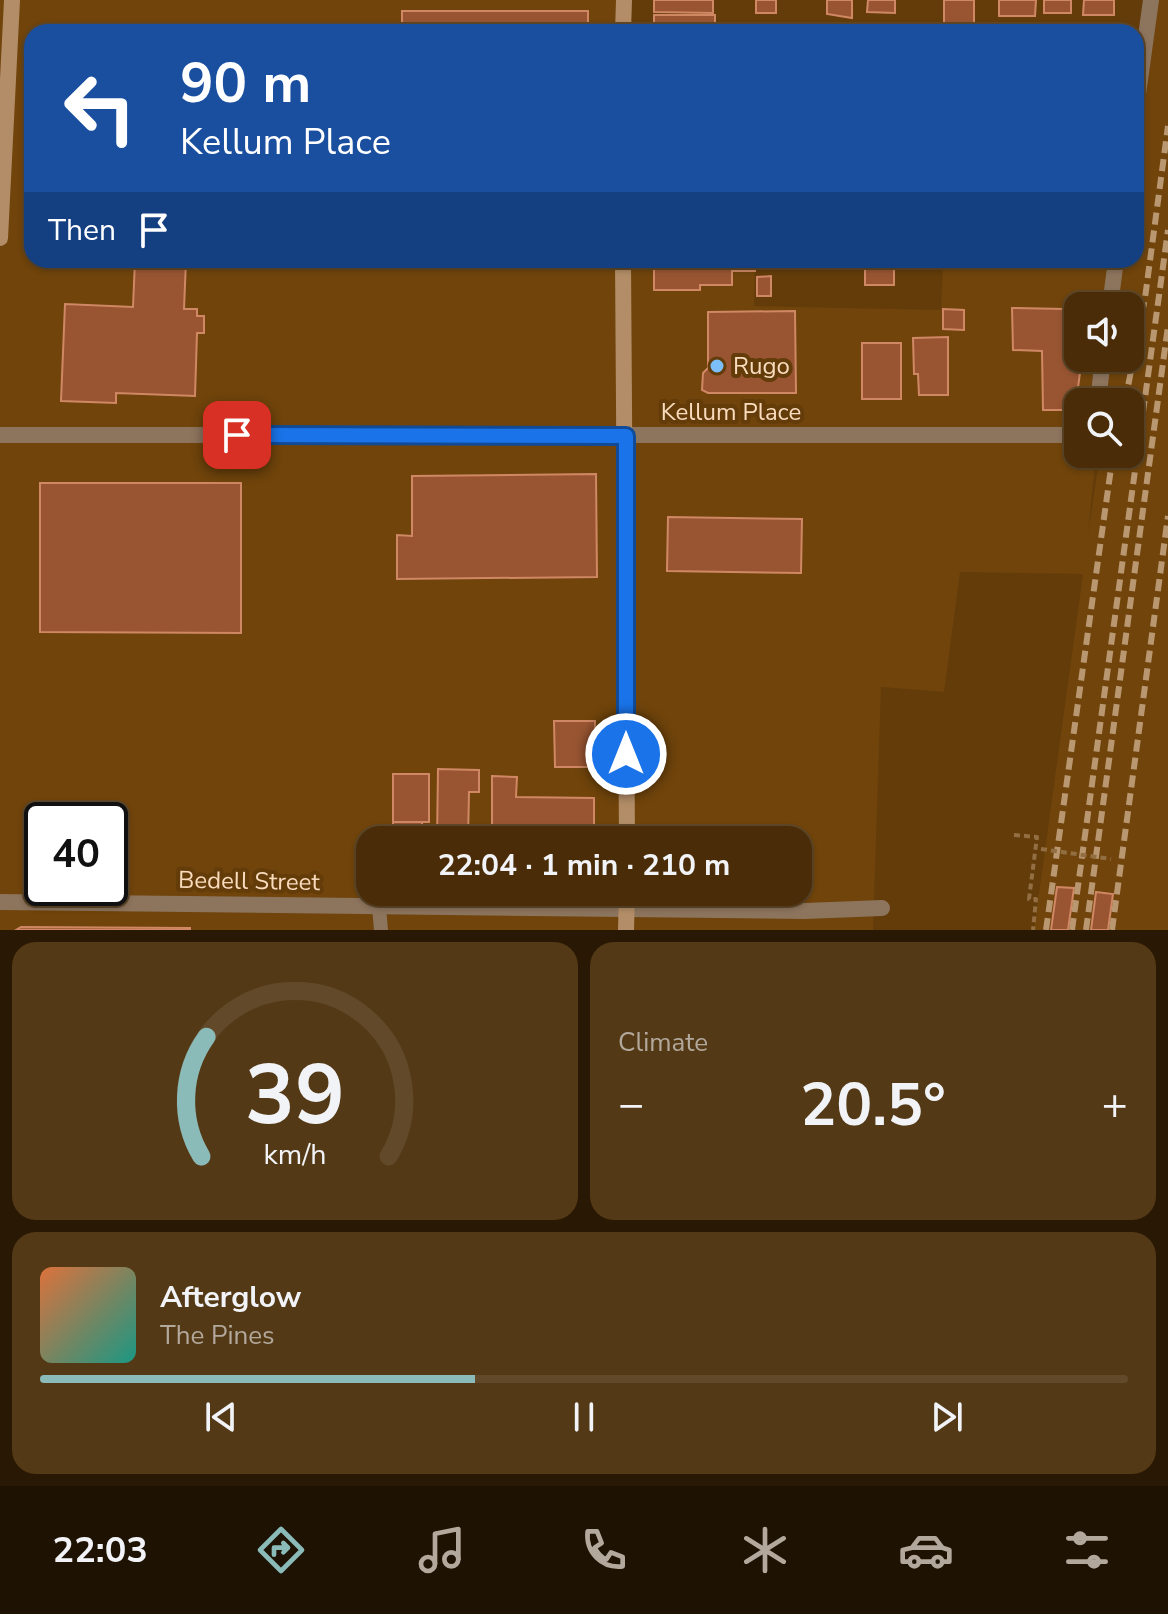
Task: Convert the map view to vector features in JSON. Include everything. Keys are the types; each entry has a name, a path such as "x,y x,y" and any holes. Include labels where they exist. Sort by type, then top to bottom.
{"street":[{"path":"0,238 12,0"},
{"path":"623,24 624,0"},
{"path":"1144,51 1151,0"},
{"path":"623,268 627,826"},
{"path":"1112,292 1115,268"},
{"name":"Kellum Place","path":"0,435 1064,435"},
{"name":"Bedell Street","path":"0,902 420,906"},
{"path":"626,930 627,906"},
{"name":"Bedell Street","path":"809,906 882,908"}],"lane":[{"path":"379,907 381,930"}],"path":[{"path":"1014,835 1037,837 1029,899 1036,899 1033,930"},
{"path":"1041,849 1111,859"}],"shaded area":[{"path":"0,0 622,0 622,24 24,24 24,268 755,268 754,306 941,310 943,268 1144,268 1144,51 1151,0 1168,0 1168,930 1034,930 1083,574 960,572 944,692 881,687 873,930 0,930"}],"building":[{"path":"654,0 713,0 713,13 654,12"},
{"path":"756,0 776,0 776,13 756,13"},
{"path":"827,0 852,0 852,18 827,14"},
{"path":"868,0 895,0 895,13 867,12"},
{"path":"944,0 974,0 974,24 944,24"},
{"path":"999,0 1036,0 1035,16 999,16"},
{"path":"1044,0 1071,0 1071,13 1044,13"},
{"path":"1084,0 1114,0 1114,15 1083,15"},
{"path":"402,11 588,11 588,24 402,24"},
{"path":"654,15 715,15 715,24 654,24"},
{"path":"135,268 186,268 184,309 197,309 197,316 204,316 204,333 197,333 195,396 116,393 116,403 61,401 65,304 133,307"},
{"path":"654,268 755,268 755,271 732,271 732,285 700,285 700,290 654,290"},
{"path":"865,268 894,268 894,285 865,285"},
{"path":"771,276 771,296 757,296 757,277"},
{"path":"1012,308 1064,309 1064,372 1080,372 1078,388 1064,388 1064,410 1043,410 1042,351 1013,350"},
{"path":"943,309 964,310 964,330 943,329"},
{"path":"795,311 796,393 708,393 702,390 703,373 708,368 708,312"},
{"path":"948,337 948,395 919,395 918,374 914,374 913,338"},
{"path":"862,343 901,343 901,399 862,399"},
{"path":"596,474 597,577 397,579 397,535 412,536 412,476"},
{"path":"40,483 241,483 241,633 40,632"},
{"path":"668,517 802,519 801,573 667,571"},
{"path":"554,721 595,721 595,767 555,767"},
{"path":"438,769 479,770 479,792 469,792 468,826 437,826"},
{"path":"393,774 429,774 429,822 393,822"},
{"path":"492,776 517,777 516,797 594,798 594,826 492,826"},
{"path":"393,822 422,822 422,826 393,826"},
{"path":"1057,887 1074,888 1068,930 1051,930"},
{"path":"1096,892 1113,894 1108,930 1091,930"},
{"path":"21,927 190,928 190,930 16,930"}],"railway":[{"path":"1128,388 1145,298 1168,126"},
{"path":"1072,930 1168,230"},
{"path":"1086,930 1168,326"},
{"path":"1046,930 1111,468"},
{"path":"1112,930 1168,516"}],"place":[{"name":"Rugo","path":"717,366"}],"route":[{"path":"237,435 626,436 626,754"}]}
